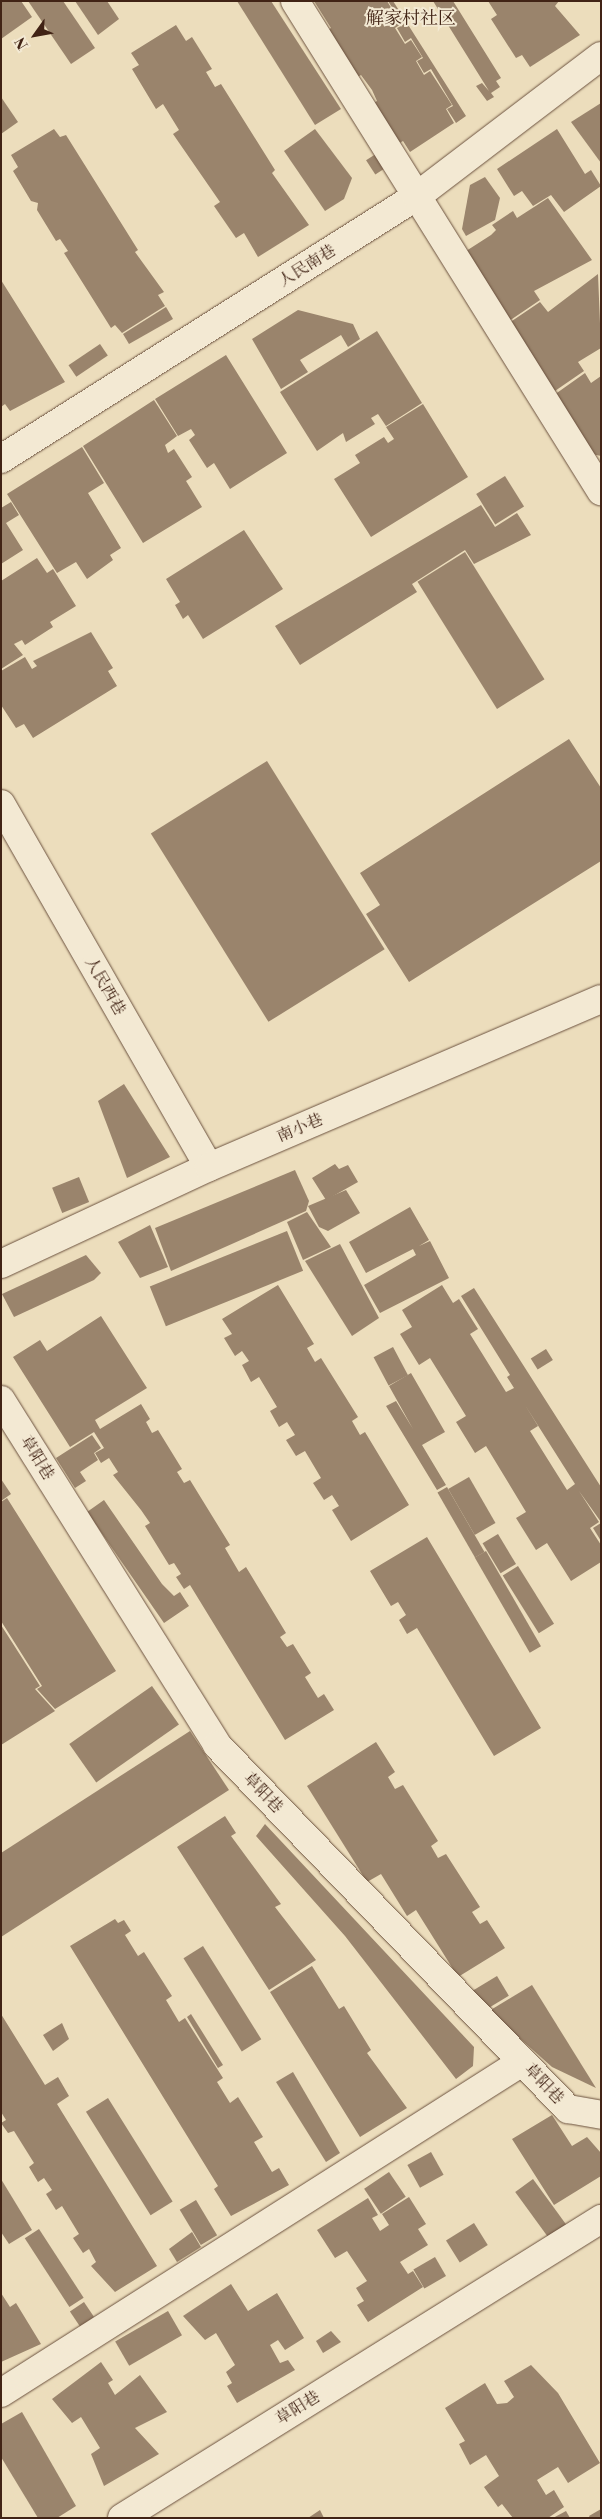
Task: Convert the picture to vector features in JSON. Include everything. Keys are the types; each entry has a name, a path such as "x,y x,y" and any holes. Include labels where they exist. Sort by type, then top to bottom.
{"street":[{"path":"295,1 601,490"},
{"name":"人民南巷","path":"1,459 417,196 601,56"},
{"name":"人民西巷","path":"1,804 209,1167"},
{"name":"南小巷","path":"1,1264 209,1167 601,999"},
{"name":"草阳巷","path":"1,1400 217,1745 568,2110 601,2115"},
{"path":"1,2393 522,2062"},
{"name":"草阳巷","path":"122,2518 601,2219"}],"building":[{"path":"1,1 21,1 32,17 1,39"},
{"path":"28,1 63,1 95,48 71,64"},
{"path":"75,1 107,1 119,19 98,35"},
{"path":"237,1 271,1 341,109 315,125"},
{"path":"314,1 387,1 401,24 395,28 405,44 411,40 422,57 416,61 424,75 430,71 452,105 446,109 454,123 410,152 403,141 396,145 370,105 377,101 372,90 361,75 354,79 325,32 331,28"},
{"path":"388,1 393,1 466,116 456,123 447,109 453,106 431,69 424,73 417,61 423,58 411,38 405,42 397,28 403,25"},
{"path":"433,1 453,1 501,78 496,81 500,87 491,93 494,97 487,101 476,86 482,83 489,91"},
{"path":"488,1 559,1 555,6 580,35 530,67 522,55 516,58 491,19 497,15"},
{"path":"176,25 186,41 192,37 212,69 206,72 215,87 221,84 275,170 272,173 309,225 258,257 244,233 236,238 214,206 220,202 173,134 179,130 163,104 156,109 132,69 139,65 131,53"},
{"path":"1,97 18,122 1,134"},
{"path":"601,103 601,163 571,122"},
{"path":"54,129 60,137 66,135 138,250 135,252 164,292 158,295 165,306 122,333 115,325 111,328 64,253 68,251 60,239 56,241 37,210 38,203 31,201 13,171 18,167 11,155"},
{"path":"315,129 352,178 344,199 325,211 284,151"},
{"path":"557,129 585,174 591,170 601,186 564,212 551,195 533,206 522,191 514,196 497,169"},
{"path":"382,150 391,164 375,175 366,160"},
{"path":"485,177 500,198 495,220 466,236 462,229 470,185"},
{"path":"548,198 592,260 534,291 540,300 506,323 463,253 491,235 496,230 492,225 513,211 517,218"},
{"path":"598,274 601,348 578,362 584,371 552,393 509,323 540,302 548,312"},
{"path":"1,280 65,382 10,411 5,404 1,407"},
{"path":"166,307 173,319 129,344 123,334"},
{"path":"298,310 353,324 360,339 348,347 341,335 300,360 308,372 281,389 252,339"},
{"path":"377,331 422,403 386,426 378,414 371,418 375,424 346,442 343,433 317,451 280,392"},
{"path":"100,344 108,356 76,377 68,365"},
{"path":"226,355 287,453 230,489 214,463 207,468 189,440 195,435 191,429 178,436 155,399"},
{"path":"585,373 591,383 601,376 601,456 592,454 554,395"},
{"path":"154,400 177,436 165,445 168,453 174,449 192,477 186,481 202,507 143,543 83,446"},
{"path":"423,404 468,477 371,537 334,479 360,463 355,455 384,437 388,443 394,439 386,427"},
{"path":"82,447 104,483 88,493 121,548 110,555 113,560 87,579 76,562 57,573 7,494"},
{"path":"505,476 524,507 495,525 476,494"},
{"path":"11,502 19,515 6,523 23,550 1,564 1,508"},
{"path":"481,505 495,527 517,513 531,535 474,564 465,550 412,584 417,592 300,665 275,626"},
{"path":"244,530 283,589 203,639 188,615 183,619 175,605 180,602 166,579"},
{"path":"465,552 544,679 497,709 418,582"},
{"path":"37,558 47,573 53,569 76,606 50,622 53,627 25,645 22,640 14,644 23,655 1,669 1,581"},
{"path":"91,632 113,668 108,671 117,686 33,738 24,724 16,728 1,705 1,671 25,657 32,669 37,666 33,661"},
{"path":"569,739 601,788 601,861 409,982 366,914 380,905 360,873"},
{"path":"267,761 385,949 268,1022 151,834"},
{"path":"124,1084 170,1157 127,1178 98,1101"},
{"path":"335,1164 339,1169 348,1165 358,1182 326,1200 312,1178"},
{"path":"295,1170 309,1201 306,1211 171,1271 155,1228"},
{"path":"79,1177 89,1202 62,1213 52,1188"},
{"path":"346,1190 360,1213 328,1231 319,1227 308,1206"},
{"path":"410,1207 429,1240 419,1246 430,1241 449,1278 380,1313 364,1285 416,1255 413,1249 366,1273 349,1242"},
{"path":"307,1212 331,1247 303,1260 287,1222"},
{"path":"150,1225 168,1267 140,1278 118,1242"},
{"path":"287,1231 303,1271 166,1326 150,1286"},
{"path":"340,1244 379,1318 352,1336 305,1261"},
{"path":"86,1255 101,1273 94,1280 14,1317 2,1294"},
{"path":"278,1285 314,1344 307,1348 315,1362 321,1358 358,1417 352,1421 360,1435 365,1432 409,1505 351,1541 332,1510 339,1506 332,1495 324,1500 313,1483 321,1478 305,1451 296,1456 286,1440 295,1435 287,1422 279,1427 270,1411 277,1407 259,1377 251,1382 242,1365 249,1361 242,1351 235,1356 224,1338 232,1334 222,1319"},
{"path":"442,1285 453,1303 459,1299 478,1329 470,1334 506,1392 514,1388 507,1377 510,1375 461,1296 474,1288 601,1487 601,1522 579,1491 599,1522 590,1528 601,1545 601,1562 571,1581 547,1543 536,1550 516,1518 526,1512 486,1446 475,1453 456,1422 466,1416 430,1358 419,1365 400,1334 412,1327 402,1310","holes":["525,1405 575,1484 567,1490 530,1431 538,1426"]},
{"path":"101,1316 147,1388 95,1420 100,1429 141,1404 150,1419 146,1422 152,1433 158,1430 182,1469 177,1472 184,1483 190,1480 230,1545 225,1548 239,1572 246,1567 286,1633 280,1637 287,1647 293,1644 311,1673 305,1677 318,1698 324,1694 334,1710 285,1740 190,1585 184,1589 176,1577 181,1574 174,1563 169,1565 145,1526 150,1523 113,1475 118,1472 109,1458 101,1463 95,1453 104,1448 94,1432 70,1447 13,1357 40,1340 47,1351"},
{"path":"393,1347 408,1375 389,1386 374,1357"},
{"path":"546,1349 553,1360 538,1370 531,1359"},
{"path":"411,1373 445,1432 422,1445 446,1485 437,1490 386,1406 396,1401 413,1429 389,1386"},
{"path":"92,1435 101,1448 94,1453 98,1460 80,1472 86,1481 75,1488 56,1458"},
{"path":"469,1477 496,1523 475,1535 448,1489"},
{"path":"1,1479 11,1494 1,1501"},
{"path":"447,1487 484,1552 475,1557 437,1492"},
{"path":"7,1498 116,1671 55,1709 37,1689 42,1686 1,1621 1,1502"},
{"path":"104,1500 162,1584 174,1596 180,1592 189,1606 164,1623 87,1512"},
{"path":"601,1523 601,1541 593,1528"},
{"path":"498,1534 516,1564 501,1573 483,1543"},
{"path":"427,1537 541,1728 494,1756 417,1628 407,1634 399,1620 406,1615 398,1602 391,1606 370,1571"},
{"path":"486,1551 541,1646 530,1653 475,1558"},
{"path":"518,1566 554,1624 539,1633 503,1576"},
{"path":"1,1625 40,1686 35,1689 55,1711 1,1745"},
{"path":"152,1686 179,1725 96,1782 69,1744"},
{"path":"190,1731 229,1790 1,1937 1,1853"},
{"path":"376,1742 395,1772 388,1777 395,1789 403,1785 438,1841 431,1846 438,1858 446,1854 480,1907 472,1912 480,1924 487,1920 505,1948 458,1977 416,1910 407,1916 381,1874 367,1882 307,1786"},
{"path":"225,1816 236,1833 231,1836 281,1904 275,1907 316,1960 269,1990 177,1847"},
{"path":"265,1824 474,2047 473,2066 456,2079 345,1936 256,1836"},
{"path":"115,1919 118,1923 124,1920 131,1931 125,1935 138,1956 144,1952 172,1996 166,2000 179,2022 185,2018 223,2078 217,2082 230,2103 238,2097 263,2137 254,2142 272,2172 279,2168 289,2185 231,2216 214,2189 218,2186 70,1946"},
{"path":"203,1946 261,2039 242,2051 183,1958"},
{"path":"312,1966 339,2009 344,2006 371,2050 367,2053 407,2108 360,2137 270,1992"},
{"path":"497,1976 509,1996 484,2011 472,1991"},
{"path":"532,1985 596,2088 552,2067 489,2011"},
{"path":"1,2014 45,2085 58,2077 69,2096 57,2104 157,2266 115,2292 91,2266 96,2262 89,2249 83,2253 73,2238 79,2234 62,2206 56,2210 46,2194 52,2190 44,2178 38,2182 29,2167 34,2163 14,2131 8,2133 1,2123 6,2120 1,2112"},
{"path":"191,2014 223,2065 218,2068 187,2017"},
{"path":"62,2023 69,2039 53,2051 43,2035"},
{"path":"293,2072 340,2153 326,2162 276,2082"},
{"path":"108,2098 173,2201 151,2215 86,2112"},
{"path":"552,2115 572,2146 587,2137 601,2153 601,2176 554,2205 512,2139"},
{"path":"431,2152 444,2175 420,2188 407,2165"},
{"path":"389,2172 406,2197 381,2214 364,2189"},
{"path":"1,2179 32,2230 9,2244 1,2232"},
{"path":"533,2179 567,2225 549,2238 515,2192"},
{"path":"409,2197 426,2224 418,2229 428,2245 400,2262 408,2274 413,2271 423,2287 368,2322 357,2305 364,2301 356,2288 367,2281 347,2251 335,2258 317,2230 368,2198 378,2215 372,2218 380,2231 389,2225 382,2214"},
{"path":"196,2200 217,2235 201,2245 180,2210"},
{"path":"474,2223 488,2245 460,2263 446,2240"},
{"path":"39,2229 84,2298 69,2307 25,2238"},
{"path":"192,2232 201,2247 177,2262 169,2249"},
{"path":"435,2257 446,2276 424,2289 413,2270"},
{"path":"231,2284 248,2311 277,2293 304,2338 285,2350 278,2340 270,2345 280,2363 288,2360 295,2370 237,2403 227,2386 232,2383 226,2372 235,2365 216,2333 205,2340 183,2316"},
{"path":"1,2293 10,2307 16,2303 41,2344 1,2362"},
{"path":"84,2302 94,2317 80,2326 70,2312"},
{"path":"168,2311 182,2335 129,2366 115,2342"},
{"path":"331,2331 341,2342 323,2353 316,2341"},
{"path":"101,2362 113,2380 108,2383 115,2395 140,2375 167,2412 135,2428 159,2454 104,2486 91,2454 100,2448 81,2417 72,2423 52,2399"},
{"path":"531,2365 558,2393 600,2463 568,2483 558,2467 537,2480 546,2495 554,2490 564,2507 548,2518 513,2518 502,2504 498,2507 484,2487 499,2476 486,2455 470,2465 459,2444 465,2441 445,2408 485,2383 497,2404 507,2403 514,2397 504,2381"},
{"path":"22,2412 76,2506 57,2518 38,2518 1,2457 1,2424"},
{"path":"601,2509 601,2518 590,2518 589,2516"},
{"path":"320,2510 324,2518 308,2518"},
{"path":"566,2511 570,2518 553,2518"}],"district":[{"name":"解家村社区","path":"411,19"}]}
